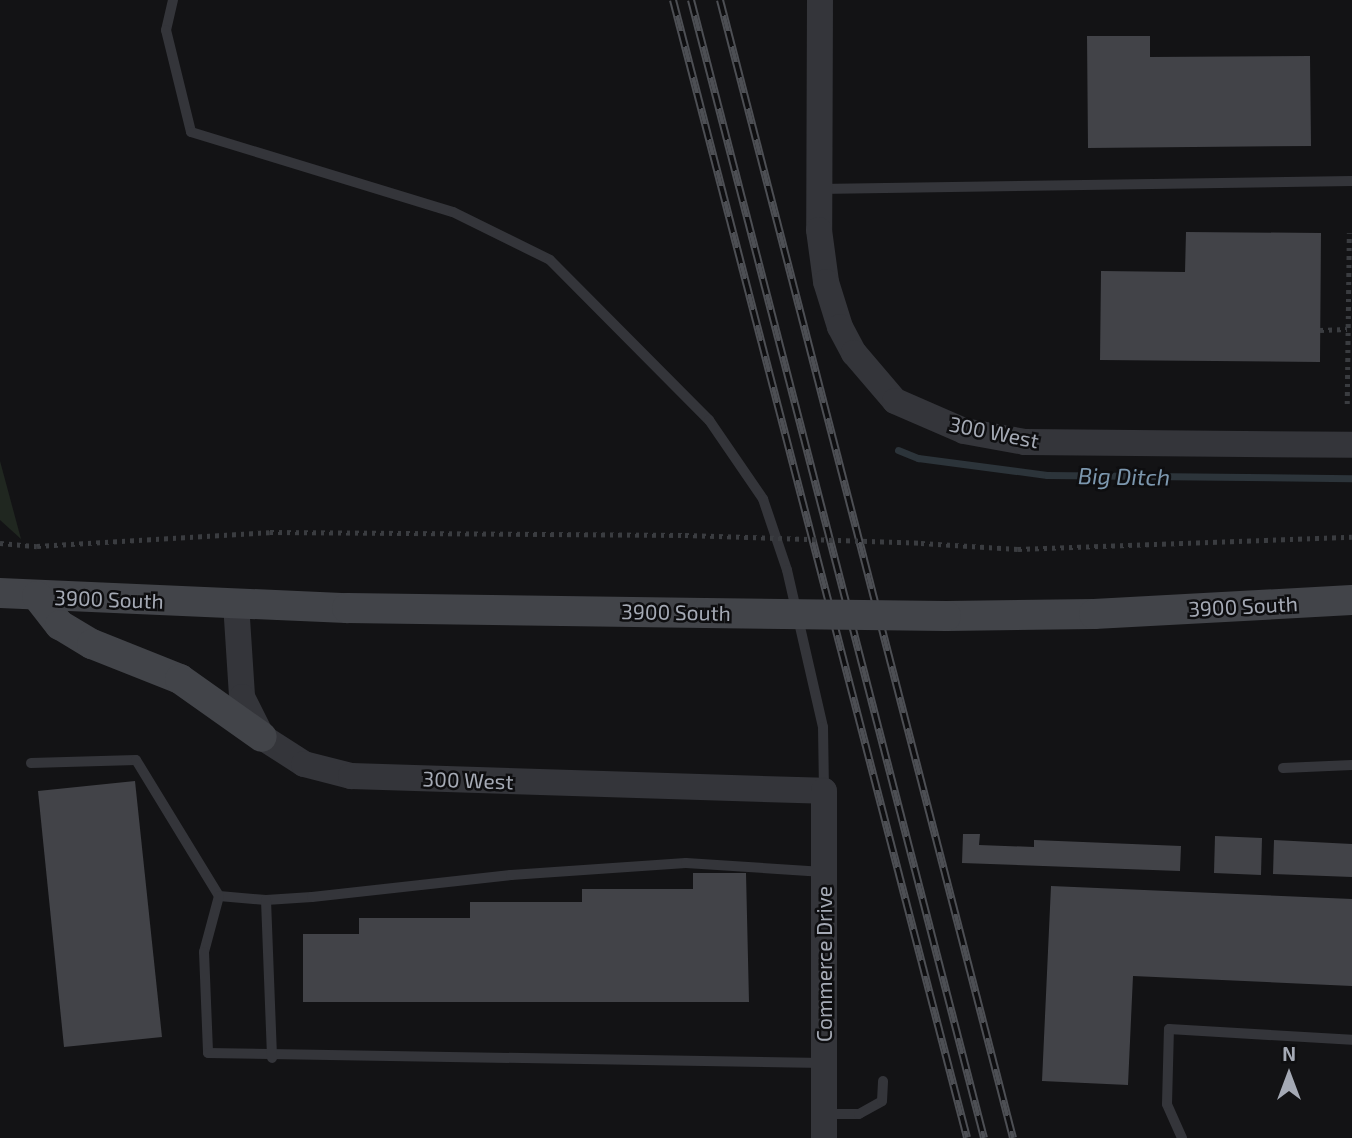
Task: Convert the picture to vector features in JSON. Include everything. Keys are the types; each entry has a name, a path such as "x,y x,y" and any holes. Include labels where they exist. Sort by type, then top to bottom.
{"main road":[{"name":"3900 South","path":"0,593 236,603 946,616 1094,614 1352,600"},
{"path":"37,596 60,625 92,644 180,679 262,737"}],"street":[{"name":"300 West","path":"820,0 819,189 826,282 840,327 870,375 895,401 924,417 964,431 1026,442 1352,445"},
{"path":"236,603 242,697 262,737"},
{"name":"300 West","path":"262,737 304,764 351,776 824,791"},
{"name":"Commerce Drive","path":"824,791 824,1126"}],"lane":[{"path":"173,0 166,30 191,132 453,212 550,260 709,420 763,499 787,570 824,727 824,791"},
{"path":"819,189 1352,181"},
{"path":"31,763 135,761 219,896 204,952 208,1054 272,1058 824,1063"},
{"path":"1283,768 1352,765"},
{"path":"219,896 266,900 686,863 760,865 824,873"},
{"path":"266,900 272,1058"},
{"path":"1182,1138 1167,1104 1169,1029 1352,1040"},
{"path":"824,1126 859,1114 882,1101 883,1081"}],"path":[{"path":"1347,404 1350,342 1347,330 1349,233"},
{"path":"1320,330 1347,330"},
{"path":"0,543 37,546 270,532 685,535 1018,549 1352,537"}],"shaded area":[{"path":"0,461 21,539 0,520"}],"building":[{"path":"1087,36 1150,36 1150,57 1310,56 1311,146 1088,148"},
{"path":"1186,232 1321,233 1320,362 1100,360 1101,271 1185,272"},
{"path":"135,781 162,1037 64,1047 38,791"},
{"path":"963,834 980,834 979,845 1034,847 1034,840 1181,846 1180,871 962,863"},
{"path":"1215,836 1262,838 1261,875 1214,873"},
{"path":"1274,840 1352,844 1352,877 1273,874"},
{"path":"693,873 746,873 749,1002 303,1002 303,934 359,934 359,918 470,918 470,902 582,902 582,889 693,889"},
{"path":"1051,886 1352,899 1352,986 1133,976 1128,1085 1042,1081"}],"waterway":[{"name":"Big Ditch","path":"898,450 918,458 1047,475 1352,478"}],"railway":[{"path":"673,0 967,1138"},
{"path":"691,0 984,1138"},
{"path":"720,0 1013,1138"}]}
